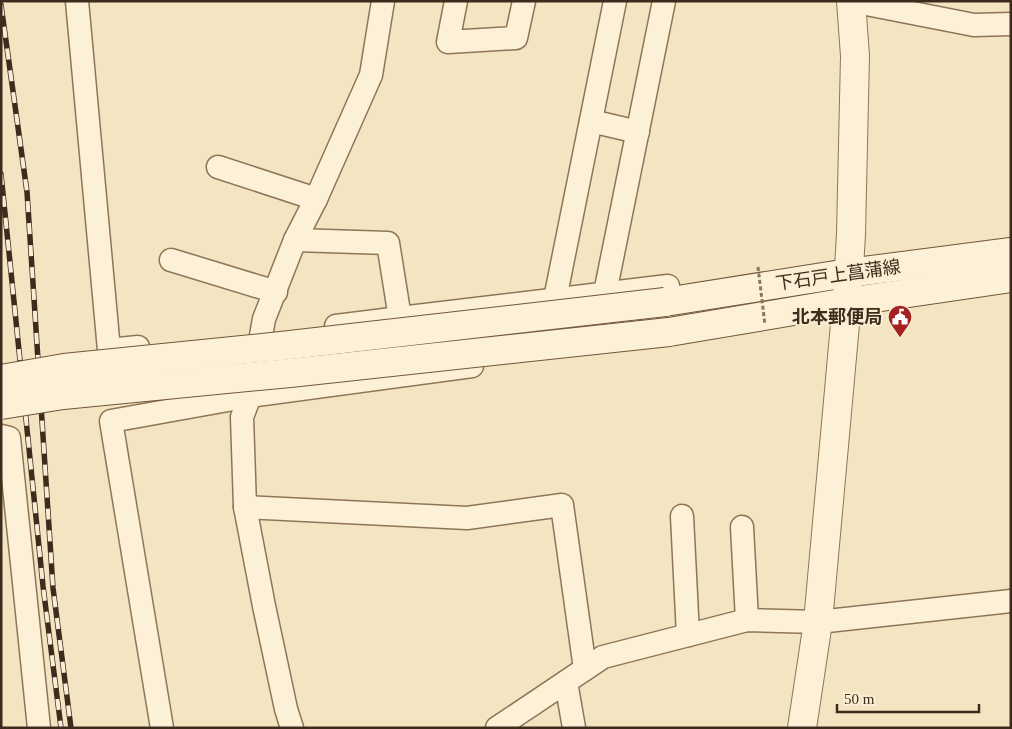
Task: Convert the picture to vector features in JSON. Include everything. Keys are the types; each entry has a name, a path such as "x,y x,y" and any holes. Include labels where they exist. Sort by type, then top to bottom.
{"main road":[{"path":"802,728 818,622 847,302 851,234 855,56 851,1"},
{"name":"下石戸上菖蒲線","path":"1,378 64,368 271,347 666,294 1011,252"},
{"name":"下石戸上菖蒲線","path":"1,405 63,395 290,373 668,332 847,302 1011,278"}],"street":[{"path":"77,1 109,350 261,335 606,293 666,294"},
{"path":"292,728 286,709 264,606 245,507 242,417 250,396 264,319 296,240 371,75 383,1"},
{"path":"456,1 448,42 516,38 524,1"},
{"path":"555,300 615,1"},
{"path":"606,293 664,1"},
{"path":"851,1 974,25 1011,24"},
{"path":"591,121 638,132"},
{"path":"218,167 316,199"},
{"path":"296,240 388,243 400,318"},
{"path":"170,260 276,292"},
{"path":"162,728 111,421 250,396 756,327"},
{"path":"1,436 9,438 39,728"},
{"path":"245,507 467,518 562,505 585,669"},
{"path":"682,516 688,635"},
{"path":"742,527 747,620"},
{"path":"497,728 603,657 747,620 818,622 1011,601"},
{"path":"566,682 574,728"}],"path":[{"path":"756,327 758,267"}],"railway":[{"path":"1,5 27,192 53,588 71,728"},
{"path":"1,174 43,586 61,728"}],"place":[{"name":"北本郵便局","path":"900,338"}]}
